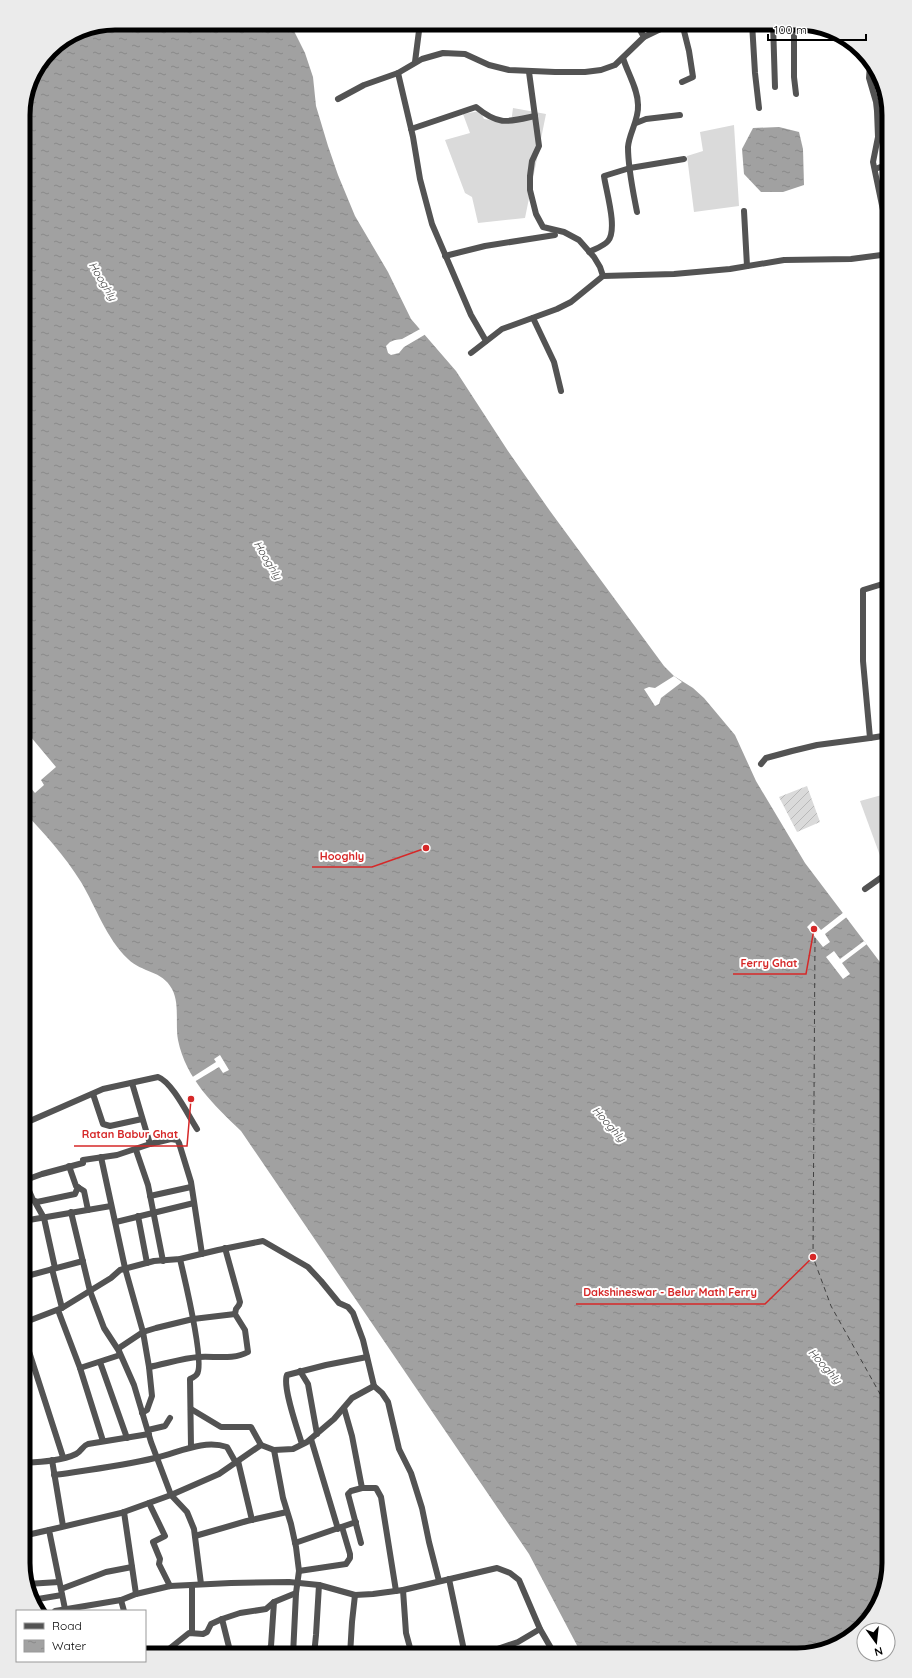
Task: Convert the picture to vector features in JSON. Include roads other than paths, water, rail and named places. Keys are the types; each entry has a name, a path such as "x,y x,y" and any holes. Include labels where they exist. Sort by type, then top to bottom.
{"street":[{"path":"415,62 419,30"},
{"path":"640,30 644,37"},
{"path":"338,99 364,86 398,73 415,62 443,53 465,54 497,68 529,72 585,72 615,65 644,37 658,30"},
{"path":"682,82 693,77 684,30"},
{"path":"752,30 759,108"},
{"path":"773,30 775,87"},
{"path":"794,30 794,77 796,94"},
{"path":"623,58 637,95 638,106 636,123 628,147 630,168 638,212"},
{"path":"870,71 869,78 876,102 878,137 873,162 882,204"},
{"path":"529,72 539,146 532,161 530,176 530,190 536,214 543,227 564,232 579,240 594,257 603,276"},
{"path":"398,73 428,214 471,315 486,341"},
{"path":"411,129 476,107 487,116 498,121 509,121 535,116"},
{"path":"636,123 646,119 680,115"},
{"path":"589,252 608,242 612,235 612,220 604,176 630,168 684,159"},
{"path":"875,169 882,166"},
{"path":"744,211 747,266"},
{"path":"445,256 485,246 555,235"},
{"path":"471,353 502,329 557,309 571,302 603,276 674,274 747,266 784,260 851,259 882,255"},
{"path":"533,318 554,362 561,391"},
{"path":"870,738 863,661 863,590 882,584"},
{"path":"761,764 766,758 817,745 882,736"},
{"path":"865,889 882,877"},
{"path":"30,1121 103,1089 132,1084 158,1077 163,1078 197,1129"},
{"path":"132,1084 150,1144"},
{"path":"92,1094 103,1124 110,1126 142,1119"},
{"path":"31,1178 83,1161 136,1150 150,1144 171,1139 177,1140 191,1187 202,1254"},
{"path":"136,1150 148,1186 163,1261"},
{"path":"101,1157 125,1268 143,1332 150,1367 152,1396 148,1410 142,1413"},
{"path":"69,1166 78,1188 84,1191 88,1210"},
{"path":"150,1196 191,1187"},
{"path":"35,1202 42,1202 75,1194 78,1188"},
{"path":"30,1192 44,1218 60,1309 103,1441"},
{"path":"116,1222 194,1203"},
{"path":"30,1220 111,1206"},
{"path":"71,1212 90,1291 104,1328 120,1353 134,1385 148,1432 171,1495 187,1512 194,1529 201,1584"},
{"path":"138,1216 147,1263"},
{"path":"30,1321 60,1309 111,1278 120,1270 147,1263 180,1260 225,1248 263,1241 308,1267 322,1281 338,1303 348,1307 353,1313 363,1340 374,1386 382,1393 388,1402 399,1449 411,1473 422,1508 428,1542 439,1581"},
{"path":"150,1367 198,1357 220,1358 248,1352 245,1330 235,1314 236,1308 240,1302 225,1248"},
{"path":"180,1260 193,1319 199,1369 197,1374 190,1379 191,1447"},
{"path":"30,1275 83,1261"},
{"path":"120,1353 120,1348 143,1332 193,1319 235,1314"},
{"path":"80,1368 100,1362 120,1353"},
{"path":"30,1355 63,1457"},
{"path":"302,1444 285,1381 289,1374 367,1357"},
{"path":"100,1362 127,1438"},
{"path":"300,1371 308,1384 317,1434"},
{"path":"191,1409 221,1427 251,1427 261,1445 274,1450 293,1449 317,1434 344,1408 352,1398 374,1386"},
{"path":"344,1408 352,1436 362,1488"},
{"path":"30,1462 52,1460 77,1454 84,1446 103,1441 127,1438 148,1432 165,1426 170,1418"},
{"path":"299,1571 346,1564 350,1558 350,1554 311,1439"},
{"path":"54,1475 107,1468 157,1458 191,1447 216,1445 223,1446 227,1447 237,1462 252,1520"},
{"path":"30,1534 124,1512 171,1495 219,1474 261,1445"},
{"path":"274,1450 276,1469 295,1543 299,1571 292,1648"},
{"path":"52,1460 63,1526"},
{"path":"361,1543 348,1494 351,1491 362,1488 376,1488 381,1497 410,1648"},
{"path":"149,1503 165,1536 153,1542 160,1559 159,1564 170,1586"},
{"path":"124,1512 136,1594"},
{"path":"195,1536 287,1512"},
{"path":"295,1543 356,1522"},
{"path":"49,1530 62,1592 61,1610 121,1600 136,1594 170,1586 201,1584 297,1583 319,1585 355,1595 373,1594 400,1590 497,1568 510,1573 519,1580 540,1629 550,1648"},
{"path":"38,1598 62,1592 106,1572 132,1567"},
{"path":"449,1579 464,1648"},
{"path":"33,1584 59,1582"},
{"path":"192,1585 192,1632"},
{"path":"315,1648 319,1585"},
{"path":"170,1648 189,1633 192,1632 203,1634 207,1632 211,1624 222,1619 240,1613 266,1609 274,1602 296,1593"},
{"path":"350,1648 355,1595"},
{"path":"121,1600 124,1610"},
{"path":"270,1648 274,1602"},
{"path":"96,1604 98,1610"},
{"path":"222,1619 229,1648"},
{"path":"504,1648 518,1642 540,1629"}],"water":[{"name":"Hooghly","path":"115,30 294,30 305,53 313,77 316,106 338,175 355,216 388,272 411,319 456,371 508,451 550,511 664,666 674,676 693,688 704,698 735,735 756,781 805,863 882,965 882,1563 877,1590 868,1610 861,1619 839,1637 829,1642 808,1647 578,1648 529,1554 241,1131 211,1101 194,1079 187,1067 178,1040 177,1008 172,989 163,978 134,964 120,951 107,932 75,872 54,845 30,818 30,110 33,93 41,73 59,51 73,41 93,33"},
{"path":"779,127 799,132 803,149 804,185 783,192 761,192 744,174 742,149 753,128"}],"place":[{"name":"Hooghly","path":"426,848"},
{"name":"Ferry Ghat","path":"814,929"},
{"name":"Ratan Babur Ghat","path":"191,1099"},
{"name":"Dakshineswar - Belur Math Ferry","path":"813,1257"}]}
